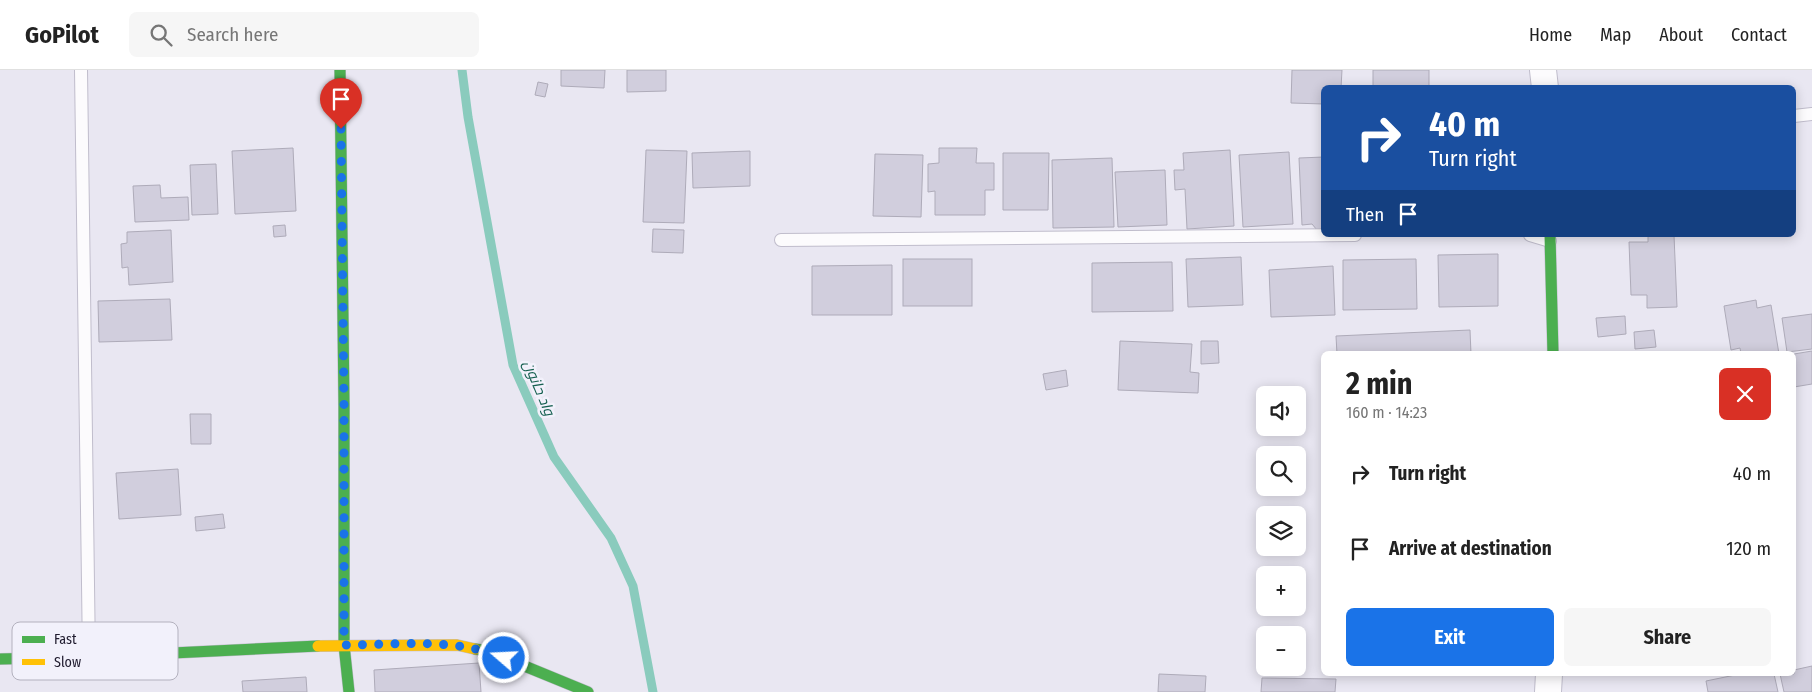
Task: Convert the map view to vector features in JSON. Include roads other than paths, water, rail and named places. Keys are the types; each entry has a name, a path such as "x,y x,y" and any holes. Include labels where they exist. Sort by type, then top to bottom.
{"street":[{"path":"340,70 344,405 344,645 349,692"},
{"path":"1543,70 1545,85"},
{"path":"1550,238 1553,351"},
{"path":"178,653 344,645 457,645 488,651 588,692"},
{"path":"1548,692 1549,676"}],"lane":[{"path":"81,70 89,622"},
{"path":"1796,116 1812,114"},
{"path":"781,240 1321,235"}],"waterway":[{"name":"واد حانون","path":"462,70 468,117 513,365 554,457 611,538 633,586 653,692"}]}
